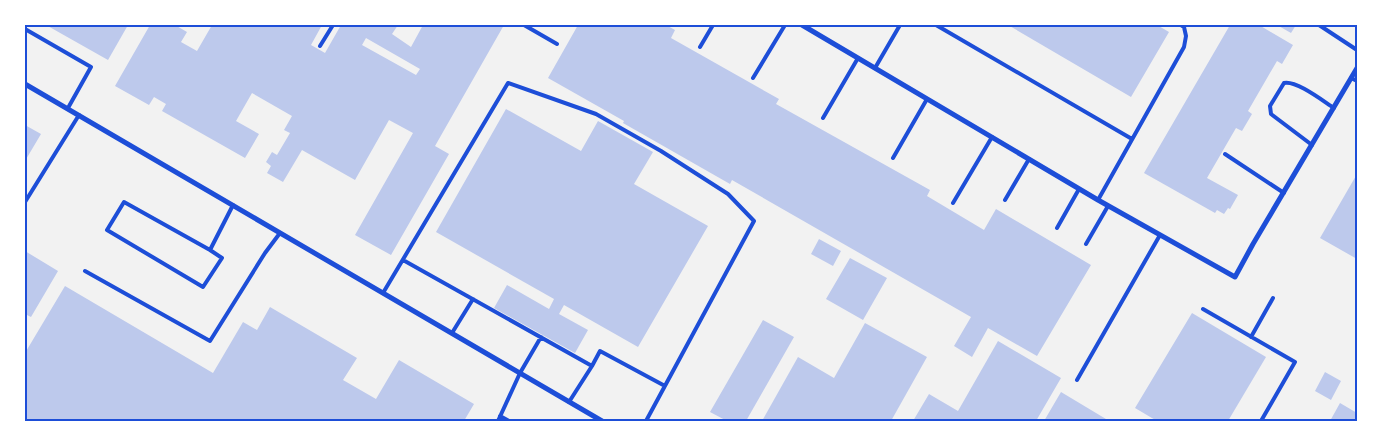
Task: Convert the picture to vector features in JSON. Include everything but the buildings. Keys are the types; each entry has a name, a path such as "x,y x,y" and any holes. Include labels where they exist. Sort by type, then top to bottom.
{"street":[{"path":"802,25 1108,206 1235,277 1357,68"},
{"path":"25,84 602,421"}],"lane":[{"path":"320,46 334,25"},
{"path":"524,25 557,44"},
{"path":"700,47 713,25"},
{"path":"753,78 785,25"},
{"path":"875,68 900,25"},
{"path":"936,25 1132,139"},
{"path":"1098,200 1184,47 1186,36 1184,27 1181,25"},
{"path":"1319,25 1357,50"},
{"path":"25,30 91,67 68,108"},
{"path":"823,118 858,58"},
{"path":"1351,78 1357,81"},
{"path":"1312,145 1271,114 1270,106 1284,84 1288,82 1296,84 1334,108"},
{"path":"383,293 508,84 596,114 661,151 728,194 754,220 646,421"},
{"path":"893,158 927,99"},
{"path":"25,202 79,115"},
{"path":"953,203 992,137"},
{"path":"1225,154 1284,193"},
{"path":"1005,200 1029,159"},
{"path":"1057,228 1079,189"},
{"path":"124,202 210,250 222,258 203,287 107,230 124,202"},
{"path":"210,250 233,205"},
{"path":"1086,244 1108,206"},
{"path":"86,271 210,341 265,253 280,233"},
{"path":"1077,380 1160,235"},
{"path":"403,260 592,366"},
{"path":"1251,337 1273,298"},
{"path":"452,333 473,300"},
{"path":"1202,309 1295,362 1261,421"},
{"path":"498,421 520,373 541,337"},
{"path":"569,402 600,351 665,386"},
{"path":"500,416 509,421"}]}
